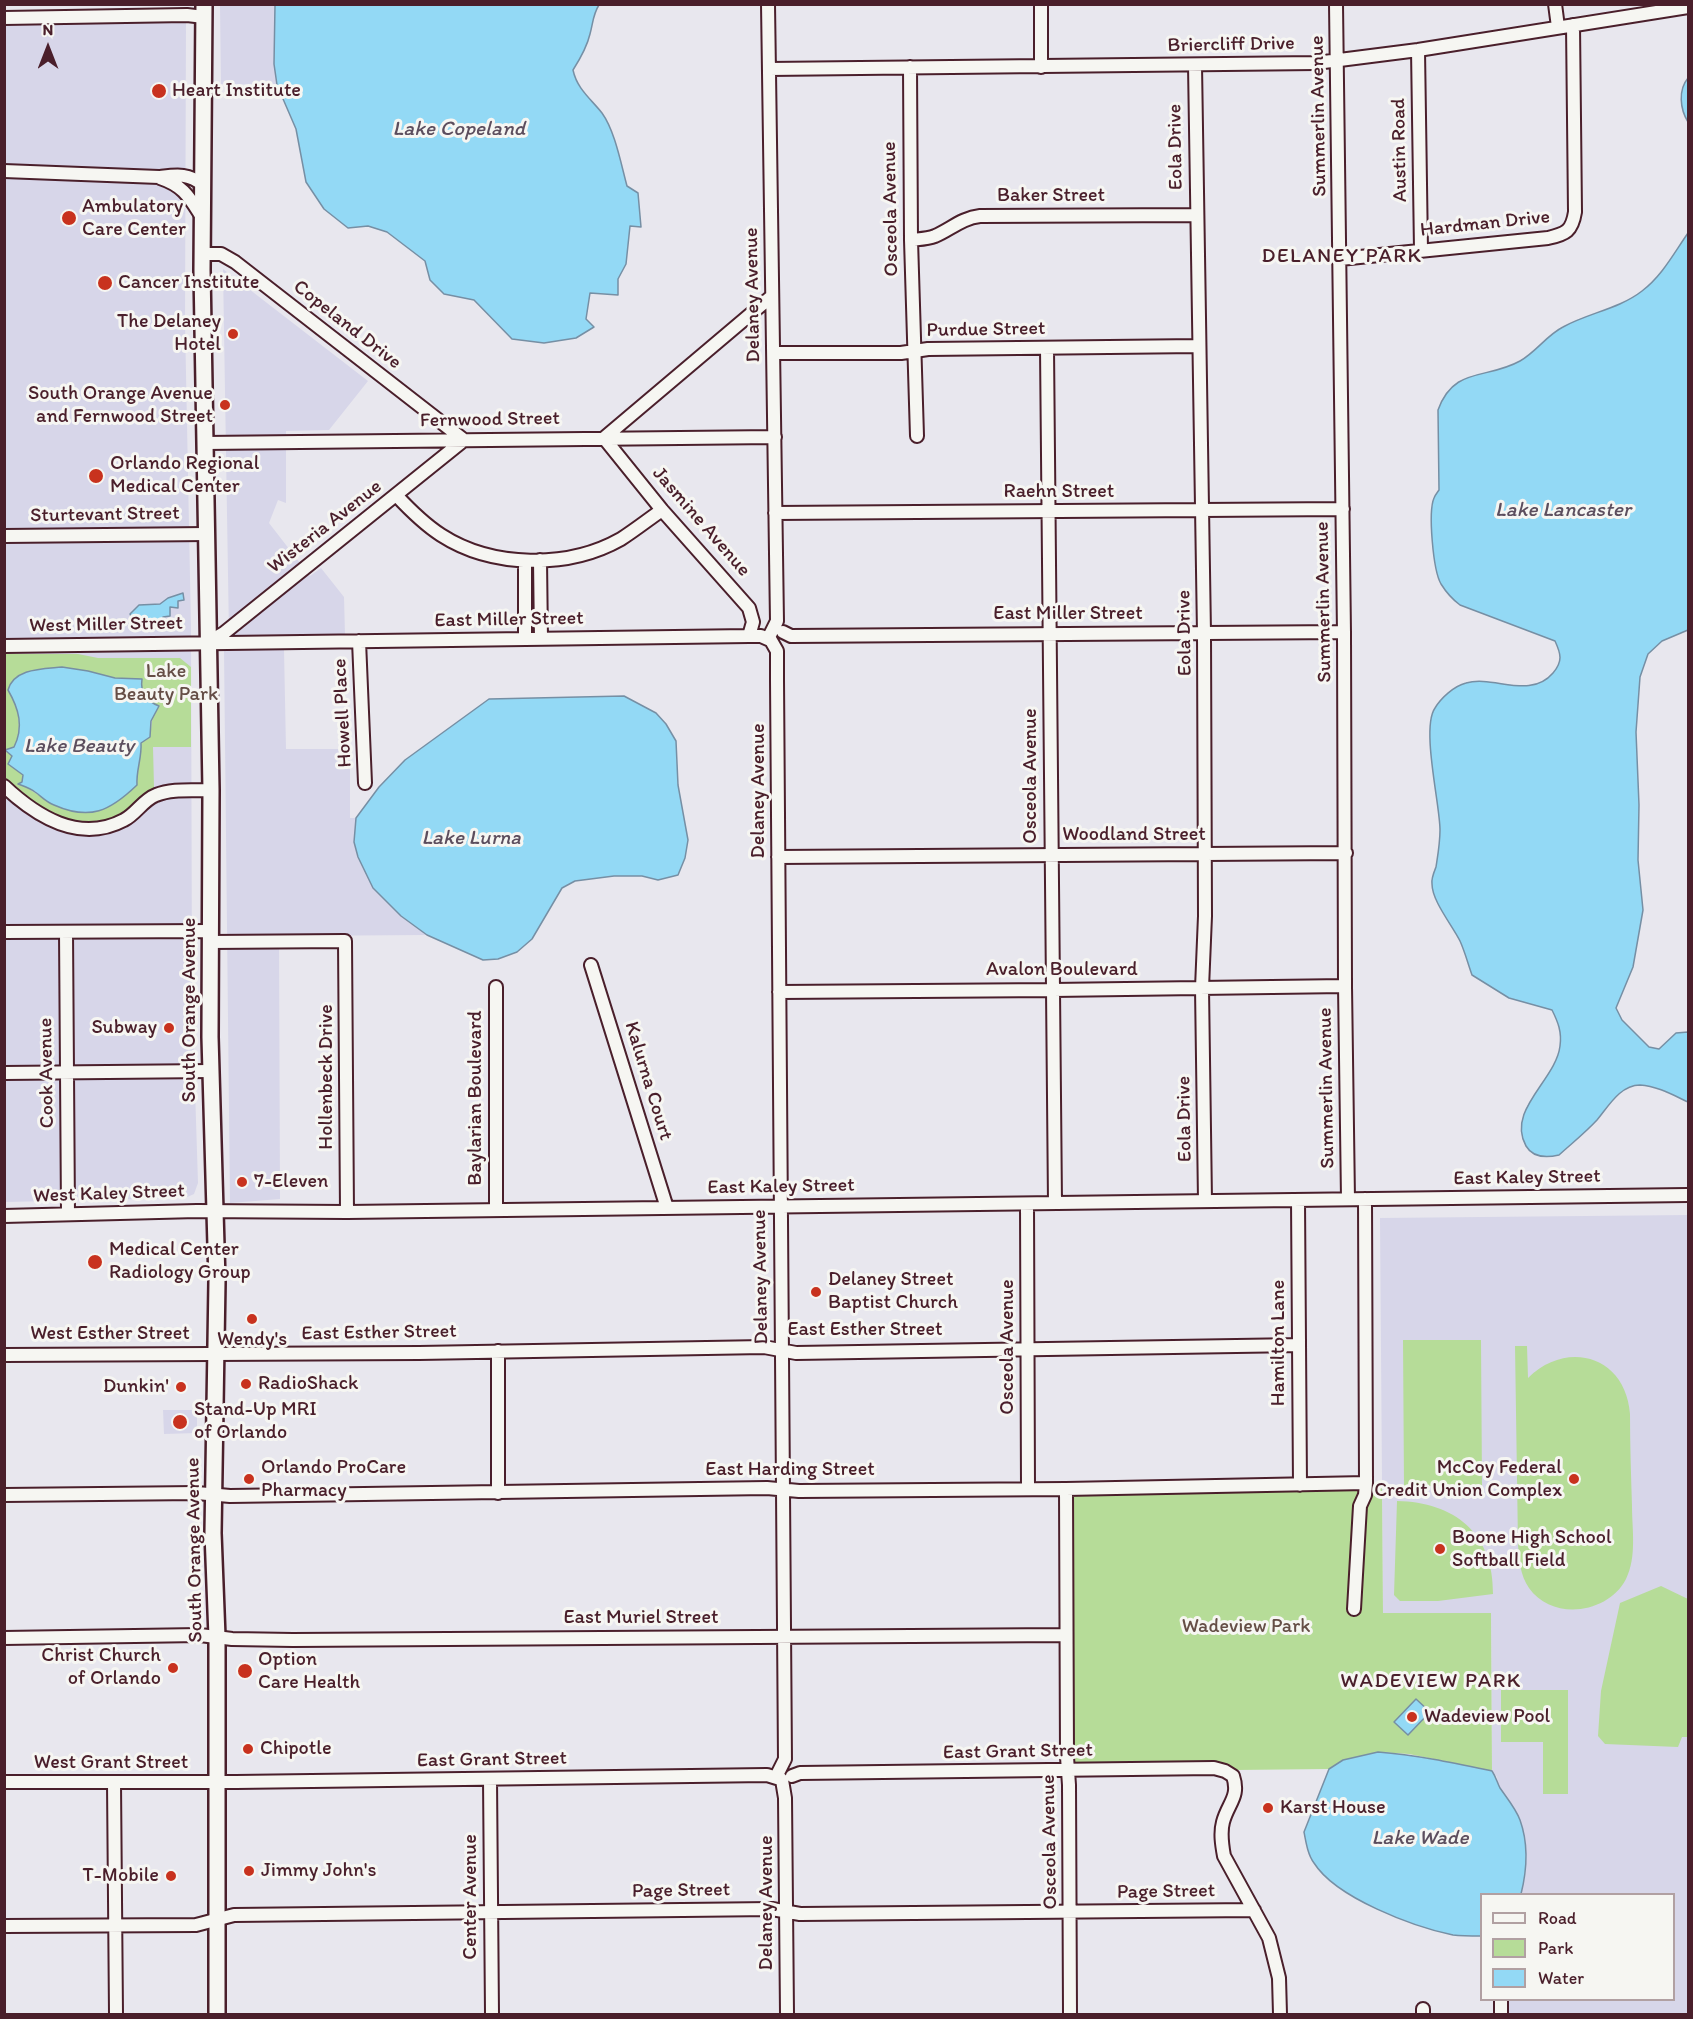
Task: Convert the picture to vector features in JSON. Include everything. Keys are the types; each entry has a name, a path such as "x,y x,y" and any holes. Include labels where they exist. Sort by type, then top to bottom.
{"main road":[{"name":"South Orange Avenue","path":"204,11 202,254 211,790 211,1071 215,1211 216,1354 213,1494 217,1637 217,2014"}],"street":[{"name":"Delaney Avenue","path":"768,4 775,437 787,2014"},
{"path":"1041,4 1041,68"},
{"name":"Summerlin Avenue","path":"1336,4 1343,509 1348,1199"},
{"path":"1555,4 1558,27"},
{"name":"Briercliff Drive","path":"769,69 1041,68 1337,61 1689,7"},
{"path":"4,18 124,10 187,15 204,11"},
{"name":"Hardman Drive","path":"1340,259 1548,238 1570,230 1574,223 1575,212 1573,25"},
{"name":"Austin Road","path":"1418,50 1421,250"},
{"name":"Eola Drive","path":"1195,65 1203,510 1206,854 1203,988 1205,1201"},
{"name":"Osceola Avenue","path":"909,67 917,436"},
{"path":"4,171 159,177 183,174 203,185"},
{"path":"159,177 183,189 202,217"},
{"name":"Baker Street","path":"911,240 936,236 958,222 980,216 1197,215"},
{"name":"Copeland Drive","path":"202,254 221,254 235,262 464,440"},
{"path":"604,438 772,296"},
{"name":"Purdue Street","path":"774,354 901,352 928,349 1199,346"},
{"name":"Osceola Avenue","path":"1047,348 1055,1203"},
{"name":"Fernwood Street","path":"205,443 775,437"},
{"name":"Jasmine Avenue","path":"604,438 662,510 749,608 753,622 775,636"},
{"name":"Wisteria Avenue","path":"208,643 224,633 464,440"},
{"path":"396,495 424,523 462,546 486,554 525,561 588,552 620,539 662,510"},
{"name":"Raehn Street","path":"775,513 1343,509"},
{"name":"Sturtevant Street","path":"4,536 207,534"},
{"path":"540,560 541,639"},
{"path":"525,561 525,639"},
{"path":"243,616 243,633 260,642"},
{"name":"East Miller Street","path":"208,643 1344,632"},
{"name":"Howell Place","path":"359,641 365,783"},
{"name":"West Miller Street","path":"4,646 208,643"},
{"path":"4,786 40,815 64,825 85,828 104,827 123,820 157,794 172,791 211,790"},
{"name":"Woodland Street","path":"778,857 1346,853"},
{"path":"4,932 210,937"},
{"name":"Cook Avenue","path":"66,932 68,1214"},
{"name":"Hollenbeck Drive","path":"210,937 345,941 347,1212"},
{"name":"Kalurna Court","path":"591,965 667,1208"},
{"name":"Avalon Boulevard","path":"779,992 1345,986"},
{"name":"Baylarian Boulevard","path":"496,987 496,1210"},
{"path":"4,1073 211,1071"},
{"name":"East Kaley Street","path":"215,1211 347,1212 1689,1195"},
{"path":"1354,1609 1360,1506 1365,1495 1366,1483 1365,1199"},
{"name":"Hamilton Lane","path":"1298,1200 1300,1485"},
{"name":"Osceola Avenue","path":"1027,1204 1028,1489"},
{"name":"West Kaley Street","path":"4,1216 215,1211"},
{"name":"East Esther Street","path":"216,1354 764,1347 796,1353 1299,1345"},
{"path":"498,1351 498,1493"},
{"name":"West Esther Street","path":"4,1355 216,1354"},
{"name":"East Harding Street","path":"4,1495 197,1493 230,1496 767,1488 799,1491 1066,1489 1366,1483"},
{"name":"Osceola Avenue","path":"1066,1489 1070,2014"},
{"name":"East Muriel Street","path":"4,1638 200,1635 304,1640 1066,1635"},
{"name":"East Grant Street","path":"217,1782 1214,1768 1233,1776 1236,1792 1223,1821 1222,1842 1228,1866 1254,1910"},
{"name":"Center Avenue","path":"490,1779 492,2014"},
{"name":"West Grant Street","path":"4,1782 217,1782"},
{"path":"114,1783 116,2014"},
{"name":"Page Street","path":"4,1926 196,1925 234,1915 772,1909 801,1914 1254,1910"},
{"path":"1254,1910 1269,1938 1276,1959 1280,1978 1280,2014"}],"shaded area":[{"path":"220,5 275,5 274,64 277,85 221,84"},
{"path":"4,17 186,19 185,323 191,628 192,995 198,1183 194,1194 185,1198 5,1202"},
{"path":"223,269 368,381 329,430 286,431 286,503 278,500 269,523 310,576 321,568 344,597 345,635 229,635"},
{"path":"224,650 284,650 286,749 350,749 350,818 356,818 354,842 401,916 427,935 279,936 280,1199 230,1203"},
{"path":"1688,1215 1688,2014 1507,2014 1507,2001 1675,2001 1675,1893 1521,1893 1526,1872 1524,1836 1498,1785 1497,1777 1492,1771 1491,1613 1383,1613 1380,1218"},
{"name":"Stand-Up MRI of Orlando","path":"163,1410 197,1410 197,1433 164,1434"}],"green space":[{"name":"Lake Beauty Park","path":"4,654 78,654 98,658 180,658 191,667 191,747 153,747 154,787 117,817 100,821 81,821 57,815 35,803 5,778","holes":["62,667 115,678 142,680 143,693 152,703 150,737 140,743 137,785 54,805 19,783 22,782 23,775 8,764 12,756 5,750 14,748 19,725 15,704 8,690 27,672"]},
{"path":"1403,1340 1481,1340 1482,1486 1404,1486"},
{"name":"McCoy Federal Credit Union Complex","path":"1515,1346 1527,1346 1528,1378 1543,1366 1560,1359 1576,1357 1592,1360 1606,1367 1618,1378 1626,1394 1630,1414 1632,1562 1626,1579 1618,1591 1607,1600 1594,1606 1566,1609 1552,1606 1539,1599 1529,1588 1522,1573 1518,1544"},
{"name":"Wadeview Park","path":"1382,1488 1383,1613 1491,1613 1492,1771 1409,1754 1378,1752 1343,1760 1329,1769 1235,1770 1227,1764 1215,1762 1078,1764 1073,1761 1070,1497 1077,1492"},
{"name":"Boone High School Softball Field","path":"1397,1501 1436,1507 1467,1525 1478,1538 1486,1554 1492,1573 1493,1594 1438,1601 1400,1601 1394,1595"},
{"path":"1661,1586 1688,1599 1688,1737 1682,1737 1678,1747 1605,1744 1598,1736 1601,1691 1620,1603"},
{"path":"1501,1690 1568,1690 1568,1794 1543,1794 1543,1742 1501,1742"}],"water":[{"name":"Lake Copeland","path":"275,5 599,5 594,15 587,44 573,70 581,88 602,113 611,129 627,186 638,193 641,227 630,226 626,264 618,279 618,295 590,293 586,319 594,327 576,338 544,343 512,339 474,300 444,294 430,280 425,261 387,232 368,226 348,228 324,209 306,182 296,129 277,85 274,64"},
{"path":"1688,78 1688,122 1683,111 1681,94"},
{"name":"Lake Lancaster","path":"1688,233 1688,630 1662,641 1648,654 1640,677 1636,732 1639,805 1638,860 1643,910 1633,967 1616,1008 1622,1020 1649,1047 1659,1049 1676,1033 1688,1032 1688,1102 1653,1087 1633,1086 1615,1098 1592,1125 1559,1155 1540,1156 1532,1153 1526,1146 1522,1133 1522,1120 1534,1095 1557,1059 1560,1046 1559,1027 1552,1010 1509,998 1472,975 1460,941 1435,898 1432,880 1436,867 1440,830 1430,732 1431,718 1435,708 1444,696 1457,687 1477,681 1534,685 1544,681 1553,673 1560,661 1560,654 1555,641 1460,605 1441,584 1436,567 1431,528 1432,505 1439,490 1438,410 1453,386 1462,380 1520,361 1563,327 1613,307 1642,291 1662,271"},
{"path":"183,593 184,600 178,601 178,608 170,607 170,616 163,617 162,628 137,628 130,614 139,605 160,604 168,598"},
{"name":"Lake Beauty","path":"62,667 115,678 142,679 145,696 159,706 151,721 150,737 141,743 137,785 118,801 99,811 78,812 51,804 18,784 22,782 23,775 8,764 12,756 5,750 14,747 19,732 19,718 8,690 11,683 16,677 30,671"},
{"name":"Lake Lurna","path":"624,696 656,713 676,741 678,785 688,840 685,858 678,875 658,880 642,876 614,876 575,881 562,888 532,939 517,952 498,959 483,960 427,935 401,916 373,888 358,857 354,842 356,818 379,787 405,760 489,699"},
{"name":"Wadeview Pool","path":"1416,1699 1430,1712 1408,1735 1394,1722"},
{"name":"Lake Wade","path":"1378,1752 1421,1757 1492,1771 1520,1820 1526,1848 1526,1867 1521,1893 1480,1893 1480,1936 1453,1935 1437,1931 1377,1909 1340,1888 1325,1876 1312,1860 1304,1832 1329,1769 1343,1760"}],"place":[{"name":"Heart Institute","path":"159,91"},
{"name":"Ambulatory Care Center","path":"69,218"},
{"name":"Cancer Institute","path":"105,283"},
{"name":"The Delaney Hotel","path":"233,334"},
{"name":"South Orange Avenue and Fernwood Street","path":"225,405"},
{"name":"Orlando Regional Medical Center","path":"96,476"},
{"name":"Subway","path":"169,1028"},
{"name":"7-Eleven","path":"242,1182"},
{"name":"Medical Center Radiology Group","path":"95,1262"},
{"name":"Delaney Street Baptist Church","path":"816,1292"},
{"name":"Wendy's","path":"252,1319"},
{"name":"RadioShack","path":"246,1384"},
{"name":"Dunkin'","path":"181,1387"},
{"name":"Stand-Up MRI of Orlando","path":"180,1422"},
{"name":"Orlando ProCare Pharmacy","path":"249,1479"},
{"name":"McCoy Federal Credit Union Complex","path":"1574,1479"},
{"name":"Boone High School Softball Field","path":"1440,1549"},
{"name":"Christ Church of Orlando","path":"173,1668"},
{"name":"Option Care Health","path":"245,1671"},
{"name":"Wadeview Pool","path":"1412,1717"},
{"name":"Chipotle","path":"248,1749"},
{"name":"Karst House","path":"1268,1808"},
{"name":"Jimmy John's","path":"249,1871"},
{"name":"T-Mobile","path":"171,1876"}],"district":[{"name":"DELANEY PARK","path":"1342,257"},
{"name":"WADEVIEW PARK","path":"1431,1682"}]}
